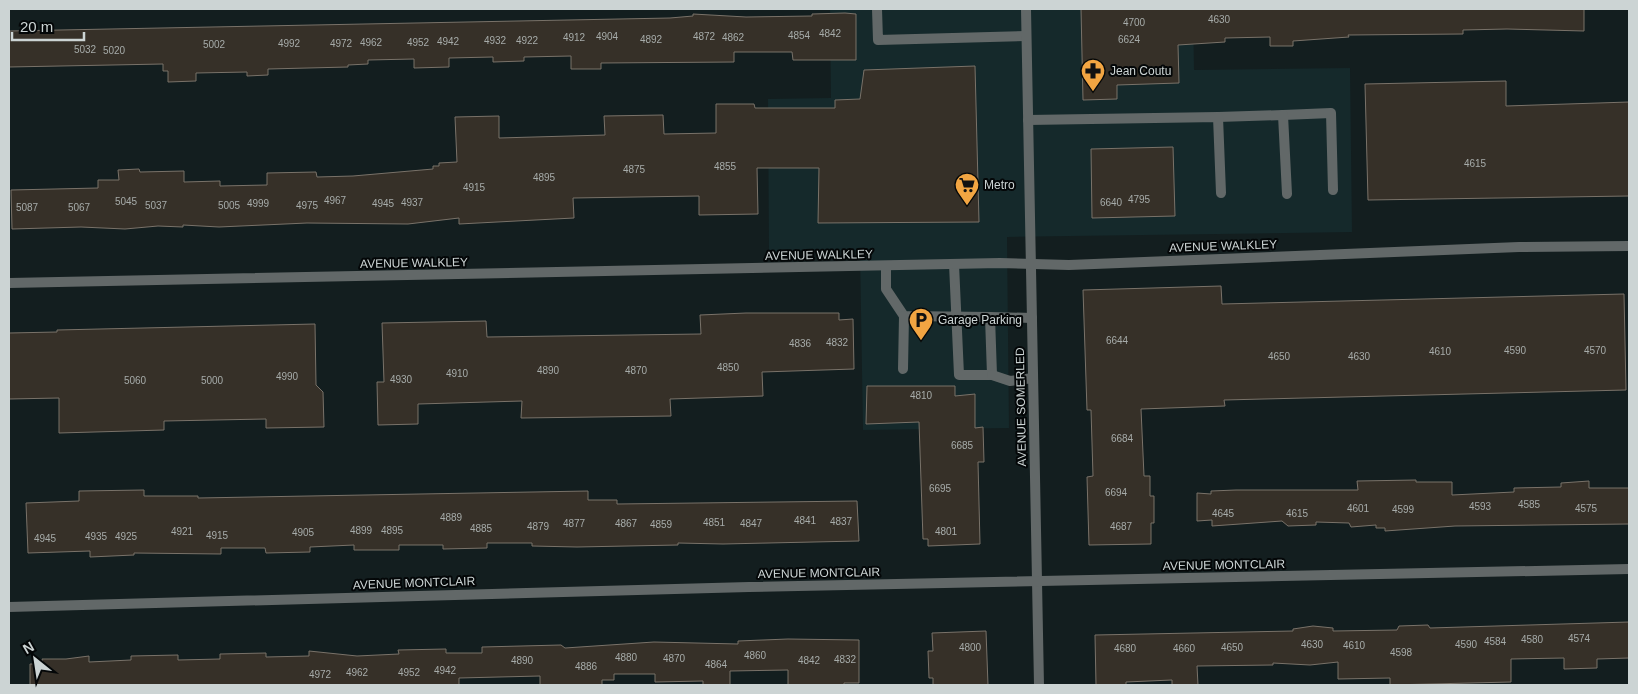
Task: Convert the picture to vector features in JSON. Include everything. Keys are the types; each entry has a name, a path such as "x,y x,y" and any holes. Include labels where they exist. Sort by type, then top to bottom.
{"street":[{"path":"877,9 878,40 1026,36"},
{"name":"AVENUE SOMERLED","path":"1026,9 1039,685"},
{"path":"1028,120 1331,113 1333,190"},
{"path":"1283,115 1287,194"},
{"path":"1218,117 1221,193"},
{"name":"AVENUE WALKLEY","path":"9,283 1031,264 1629,246"},
{"path":"954,264 959,375 992,375 1010,380 1033,378"},
{"path":"886,266 886,289 904,316 903,369"},
{"path":"904,316 1032,318"},
{"path":"990,317 992,375"},
{"name":"AVENUE MONTCLAIR","path":"9,607 456,594 1629,569"}],"shaded area":[{"path":"830,9 1193,9 1194,70 1350,68 1352,232 1007,237 1009,428 863,430 860,250 769,252 768,99 831,98"}],"building":[{"path":"1081,9 1584,9 1584,31 1507,29 1463,30 1463,34 1348,35 1349,37 1293,41 1293,46 1270,46 1270,37 1225,38 1225,42 1178,45 1179,83 1117,85 1117,99 1083,100"},
{"path":"693,14 746,17 812,16 812,14 856,14 856,60 793,60 792,52 734,52 734,62 601,63 601,69 571,69 571,56 524,57 524,61 493,62 493,57 449,58 449,67 414,68 414,59 368,60 368,64 348,65 348,67 268,69 268,75 247,76 247,72 196,73 196,81 168,82 168,71 163,71 163,64 9,67 9,31 670,18 693,16"},
{"path":"975,66 979,222 818,223 819,168 757,168 758,214 699,215 699,196 573,198 574,218 459,224 459,218 408,224 307,223 219,227 183,225 183,227 158,226 125,229 81,227 12,229 11,190 98,188 98,180 119,180 118,170 139,169 140,172 184,171 184,182 220,181 220,186 267,185 267,173 316,172 317,177 433,169 433,166 439,166 439,163 457,162 455,117 499,116 499,138 605,135 604,116 663,115 664,134 716,133 716,104 754,104 755,108 835,108 835,100 860,99 864,70"},
{"path":"1506,81 1506,106 1629,102 1629,196 1368,200 1365,84"},
{"path":"1173,147 1175,216 1092,218 1091,149"},
{"path":"1221,286 1222,304 1624,294 1626,390 1224,400 1225,406 1141,409 1144,476 1150,476 1150,496 1154,496 1154,523 1151,523 1151,544 1089,545 1087,477 1093,476 1091,410 1087,410 1083,290"},
{"path":"839,313 839,320 853,319 854,369 762,372 763,396 670,399 671,416 521,418 522,401 418,404 418,424 378,425 377,382 384,382 382,323 486,321 487,337 701,334 700,315"},
{"path":"315,324 316,385 323,392 324,427 266,428 266,419 164,421 164,430 59,433 59,398 9,399 9,333 57,332 57,330"},
{"path":"867,386 955,386 955,396 975,394 975,428 983,427 984,462 978,462 980,544 928,546 928,539 923,539 919,422 866,424"},
{"path":"1416,480 1416,482 1452,482 1452,495 1514,492 1514,488 1561,487 1561,483 1589,481 1589,488 1629,488 1629,524 1455,526 1385,531 1385,528 1376,528 1376,525 1351,527 1349,523 1316,522 1316,525 1288,526 1282,521 1212,526 1212,520 1197,521 1197,493 1211,494 1211,491 1236,490 1358,490 1357,481"},
{"path":"144,490 144,496 198,496 198,498 588,491 588,500 617,500 617,504 857,501 859,541 678,543 678,545 577,547 532,546 532,543 487,543 487,548 443,549 443,545 399,545 399,550 354,550 354,545 310,547 310,552 266,553 265,548 221,548 221,554 134,553 134,555 90,557 90,551 28,553 26,503 79,501 79,491"},
{"path":"1629,622 1629,658 1597,659 1597,668 1564,669 1564,658 1511,659 1511,682 1390,685 1390,678 1338,679 1338,662 1310,665 1273,663 1273,665 1197,666 1198,685 1172,685 1172,680 1126,682 1126,685 1096,685 1095,635 1293,631 1293,629 1313,626 1333,628 1333,631 1397,630 1399,626 1428,625 1430,628"},
{"path":"986,631 988,685 933,685 933,678 929,678 928,651 933,651 932,633"},
{"path":"788,639 859,640 859,683 844,683 844,685 788,685 788,670 730,671 730,685 703,685 703,681 655,682 655,674 614,674 614,680 602,680 602,685 540,685 540,676 459,678 459,685 30,685 30,664 43,664 42,659 66,659 89,656 89,662 131,660 131,656 178,655 178,660 220,659 220,654 266,653 266,657 309,656 309,651 357,656 399,654 398,650 446,649 446,653 482,653 482,647 561,645 565,648 654,642 738,644 738,641"}],"place":[{"name":"Jean Coutu","path":"1093,92"},
{"name":"Metro","path":"967,206"},
{"name":"Garage Parking","path":"921,341"}]}
